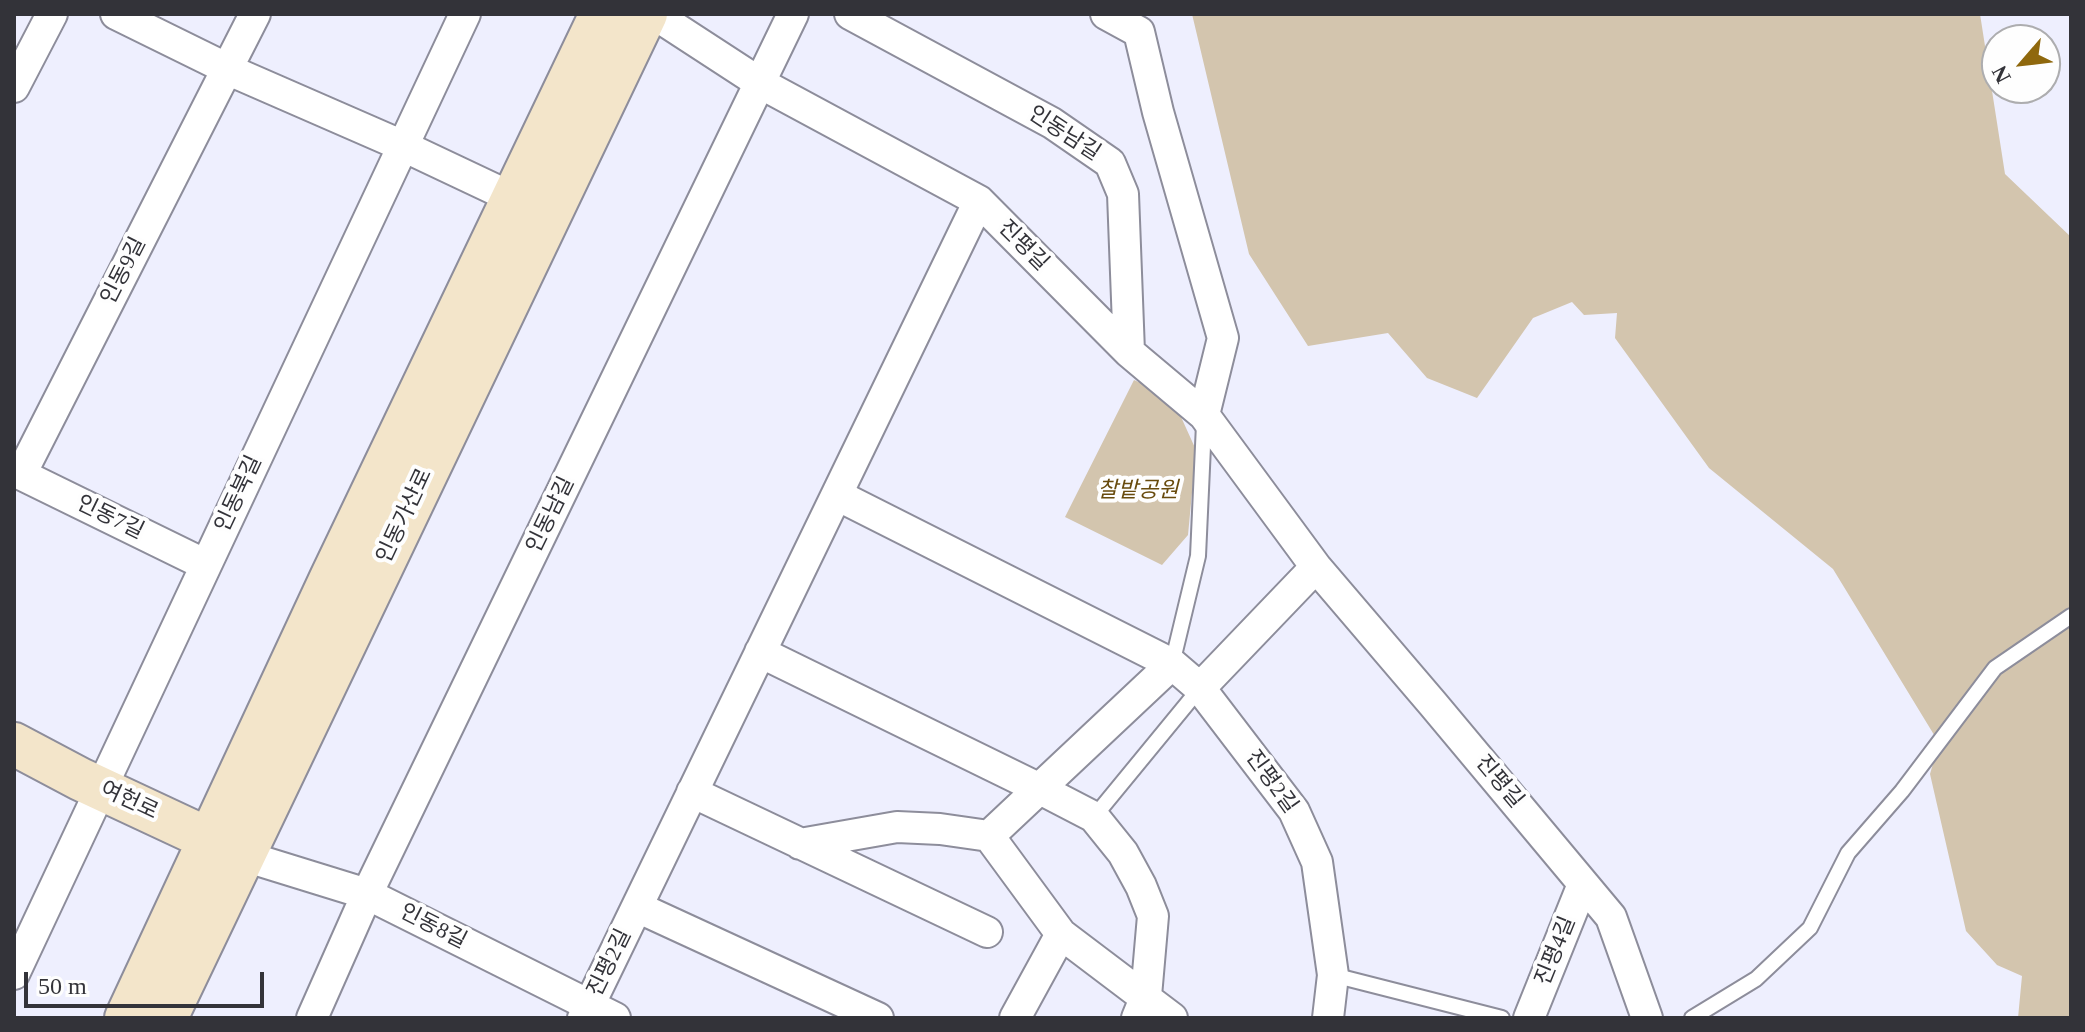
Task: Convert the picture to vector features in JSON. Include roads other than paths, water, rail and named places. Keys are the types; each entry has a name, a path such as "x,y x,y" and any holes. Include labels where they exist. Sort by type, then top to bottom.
{"main road":[{"name":"인동가산로","path":"166,1018 226,848 331,578 601,14"},
{"name":"인동가산로","path":"126,1018 226,848 527,260 646,14"},
{"name":"여헌로","path":"14,744 226,848"}],"street":[{"path":"14,87 52,14"},
{"path":"116,14 513,198"},
{"name":"인동9길","path":"18,473 255,14"},
{"name":"인동북길","path":"14,974 465,14"},
{"name":"진평길","path":"654,14 760,83 979,201 1129,352 1204,415 1316,567 1611,917 1647,1018"},
{"name":"인동남길","path":"312,1018 367,894 793,14"},
{"name":"인동남길","path":"850,14 1052,123 1110,163 1123,194 1129,352"},
{"path":"1106,14 1144,23 1158,112 1223,338 1204,415"},
{"name":"진평2길","path":"595,1014 637,907 979,201"},
{"name":"인동7길","path":"18,473 206,565"},
{"name":"진평2길","path":"837,495 1172,664 1200,688 1294,811 1317,862 1333,975 1328,1018"},
{"path":"1200,688 1316,567"},
{"path":"760,652 1094,817 1123,853 1153,916 1141,1007"},
{"path":"989,836 1172,664"},
{"path":"692,792 987,932"},
{"path":"800,844 897,827 989,836 1061,934 1141,1007 1172,1018"},
{"name":"인동8길","path":"226,848 367,894 595,1014"},
{"name":"진평4길","path":"1529,1018 1583,884"},
{"name":"진평2길","path":"637,907 878,1018"},
{"path":"1015,1018 1061,934"}],"lane":[{"path":"1172,664 1198,556 1204,415"},
{"path":"1692,1018 1756,979 1810,928 1848,853 1902,791 1995,668 2071,616"},
{"path":"1094,817 1200,688"},
{"path":"1333,975 1502,1018"}],"park label":[{"name":"찰밭공원","path":"1138,491"}]}
